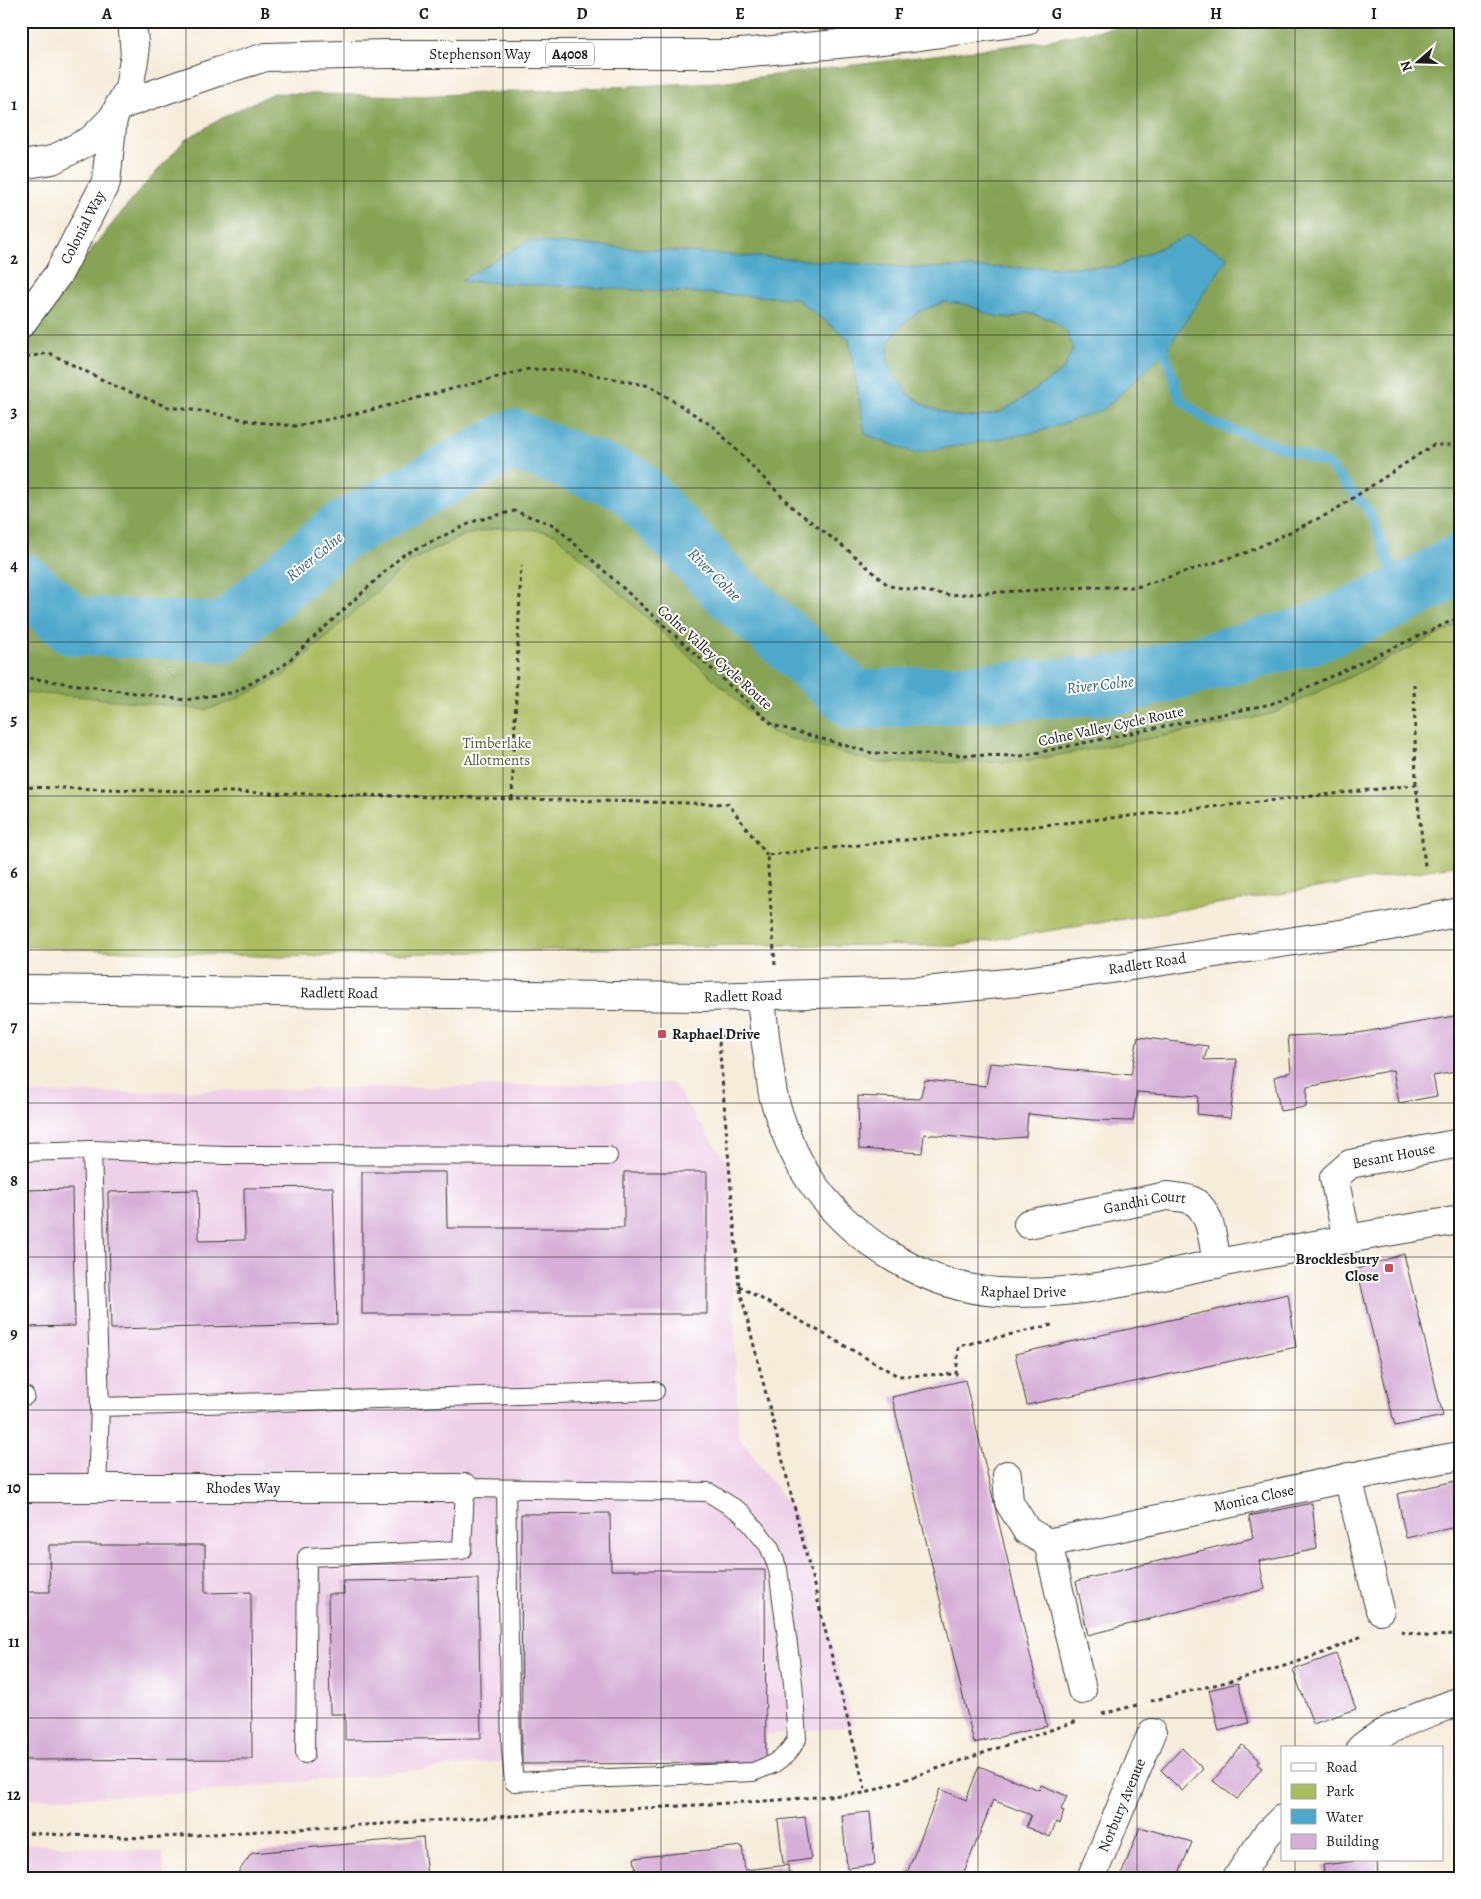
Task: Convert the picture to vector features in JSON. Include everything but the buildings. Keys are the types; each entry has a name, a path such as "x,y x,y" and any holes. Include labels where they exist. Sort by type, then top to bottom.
{"street":[{"path":"21,164 52,160 91,140 116,112 129,88 136,54 132,21"},
{"name":"Stephenson Way","path":"116,112 220,71 266,57 386,54 730,54 913,37 1026,21"},
{"name":"Colonial Way","path":"21,324 59,274 106,182 116,112"},
{"name":"Radlett Road","path":"21,989 702,998 924,991 1018,982 1385,927 1460,912"},
{"name":"Raphael Drive","path":"769,996 774,1100 785,1132 799,1161 814,1186 831,1206 862,1235 890,1256 934,1278 965,1288 998,1292 1054,1292 1109,1286 1347,1239 1460,1220"},
{"name":"Besant House","path":"1347,1239 1334,1178 1350,1164 1460,1143"},
{"name":"Gandhi Court","path":"1028,1224 1167,1196 1184,1197 1202,1208 1208,1220 1217,1264"},
{"name":"Monica Close","path":"1048,1543 1348,1478 1460,1456"},
{"path":"1007,1475 1009,1502 1027,1531 1048,1543 1082,1690"},
{"path":"1348,1478 1380,1610"},
{"name":"Rhodes Way","path":"21,1488 465,1488"},
{"path":"1364,1746 1412,1720 1460,1700"},
{"name":"Norbury Avenue","path":"1091,1878 1152,1733"},
{"path":"1237,1878 1267,1834 1281,1820"}],"lane":[{"path":"92,1150 100,1407 97,1489"},
{"path":"21,1152 92,1150 225,1155 608,1156"},
{"path":"100,1407 656,1391"},
{"path":"305,1754 307,1557 462,1550 465,1488 708,1492 742,1513 768,1546 778,1569 793,1683 797,1739 788,1753 773,1764 752,1772 514,1782 511,1750 506,1489"}],"path":[{"path":"21,364 28,357 49,353 117,387 168,407 208,412 256,422 296,426 355,414 529,368 570,370 650,386 714,427 793,508 849,551 889,586 950,595 1088,587 1137,587 1248,552 1332,512 1433,445 1460,446"},
{"name":"Colne Valley Cycle Route","path":"21,677 185,700 235,692 284,665 403,555 475,521 514,511 554,525 773,726 872,753 1020,756 1271,704 1460,617"},
{"path":"512,799 521,566"},
{"path":"1414,684 1416,785 1425,866"},
{"path":"767,855 1416,785"},
{"path":"21,787 728,804 767,855 769,996"},
{"path":"723,1035 718,1041 739,1286 866,1793"}],"shaded area":[{"path":"672,1083 729,1165 738,1435 797,1517 854,1726 181,1794 21,1799 21,1094"},
{"path":"21,1843 163,1852 164,1878 21,1878"}],"green space":[{"path":"1147,21 1460,21 1460,624 1274,713 1223,725 1020,762 878,763 774,734 554,533 530,529 498,528 464,535 410,562 283,676 230,702 206,710 77,696 21,693 21,337 133,198 185,140 222,118 273,93 417,96 718,82 1038,42","holes":["1187,236 1038,432 865,434 849,339 795,298 461,280 921,268 1116,267"]},
{"path":"944,302 966,304 990,315 1012,318 1027,313 1053,320 1067,331 1073,349 1063,370 1001,412 979,417 953,416 928,407 907,393 896,377 888,362 888,343 902,325 920,311"},
{"name":"Timberlake Allotments","path":"498,528 530,529 554,533 774,734 1020,762 1223,725 1274,713 1460,624 1460,865 955,946 744,945 282,957 21,947 21,692 360,605 410,562 464,535"}],"water":[{"path":"1187,236 1228,257 1165,352 1103,410 1038,432 914,453 865,434 849,339 795,298 461,281 527,241 921,268 1116,267","holes":["944,302 966,304 990,315 1012,318 1027,313 1053,320 1067,332 1073,349 1063,370 1001,412 979,417 953,416 928,407 907,393 888,362 888,343 902,325 920,311"]}],"waterway":[{"path":"1165,352 1180,399 1210,422 1328,464 1369,511 1403,595"},
{"name":"River Colne","path":"21,581 74,626 224,632 337,534 513,439 630,484 726,587 855,700 1123,684 1309,635 1403,595 1460,563"}],"place":[{"name":"Raphael Drive","path":"662,1034"},
{"name":"Brocklesbury Close","path":"1389,1268"}]}
